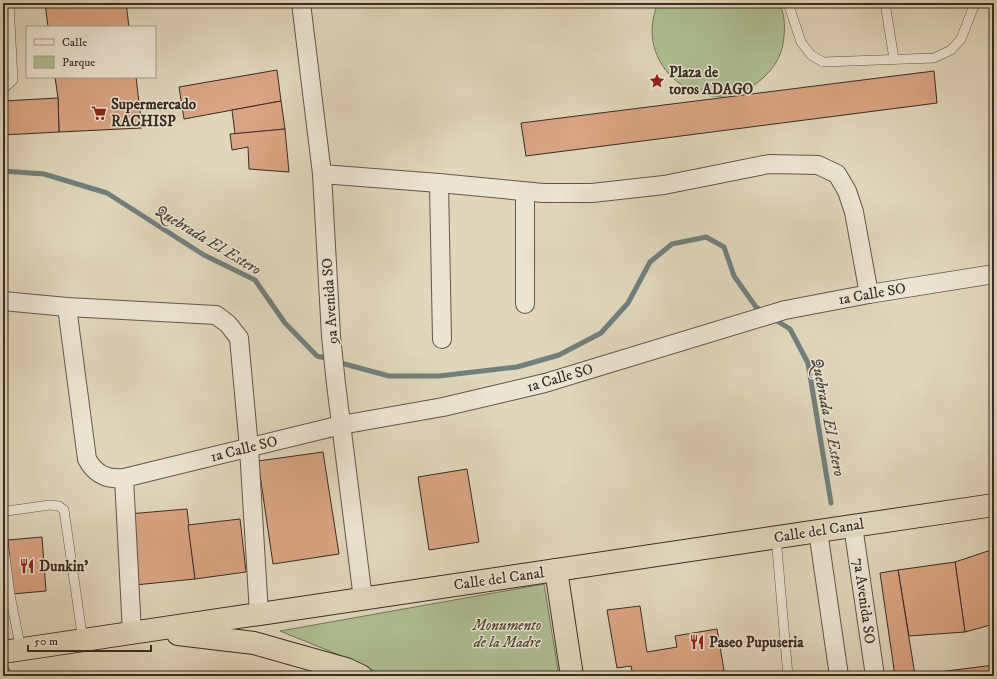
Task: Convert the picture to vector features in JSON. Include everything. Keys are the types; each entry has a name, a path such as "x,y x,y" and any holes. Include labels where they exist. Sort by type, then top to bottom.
{"highway":[{"name":"Calle del Canal","path":"12,651 994,505"},
{"path":"556,570 572,676"},
{"path":"141,632 254,643 346,669 361,676"}],"street":[{"name":"9a Avenida SO","path":"301,3 322,174 336,384 363,599"},
{"path":"322,174 439,183 525,192 592,193 664,185 769,164 818,165 837,174 847,191 854,212 869,294"},
{"path":"439,183 442,339"},
{"path":"525,192 525,304"},
{"name":"1a Calle SO","path":"67,307 87,459 95,471 102,475 109,478 124,478 341,425 443,407 545,383 785,310 869,294 994,274"},
{"path":"3,301 67,307 216,315 228,324 240,338 249,448 259,614"},
{"path":"124,478 141,632"},
{"name":"7a Avenida SO","path":"853,526 875,676"},
{"path":"818,531 839,676"}],"lane":[{"path":"3,89 13,80 9,3"},
{"path":"788,3 801,42 811,55 823,62 934,58 951,50 961,39 975,3"},
{"path":"885,3 894,59"},
{"path":"3,514 7,511 50,505 59,506 64,510 83,641"},
{"path":"776,537 788,676"},
{"path":"3,542 10,595 12,651"}],"green space":[{"path":"658,3 779,3 784,18 784,29 783,44 779,57 774,66 765,76 744,91 722,96 701,94 681,84 665,70 655,50 652,28"},
{"name":"Monumento de la Madre","path":"544,584 559,676 385,676 344,657 280,631"}],"building":[{"path":"45,3 126,3 129,26 48,26"},
{"path":"277,70 281,101 184,119 179,87"},
{"path":"934,71 937,103 526,156 521,123"},
{"name":"Supermercado RACHISP","path":"55,78 136,78 142,128 59,132 58,98"},
{"path":"58,98 59,132 3,135 3,101"},
{"path":"281,101 285,129 235,134 232,110"},
{"path":"285,129 289,172 249,169 248,147 232,150 230,134"},
{"path":"323,452 339,554 273,564 258,461"},
{"path":"467,469 479,542 429,550 418,477"},
{"path":"187,509 195,579 135,585 128,514"},
{"path":"240,519 246,572 195,579 188,525"},
{"name":"Dunkin'","path":"42,537 46,591 12,594 8,540"},
{"path":"994,549 994,624 965,632 955,562"},
{"path":"955,562 965,632 909,636 898,570"},
{"path":"898,570 915,675 910,676 895,676 880,573"},
{"name":"Paseo Pupuseria","path":"640,606 647,652 677,647 675,636 717,629 725,676 633,676 631,666 617,668 607,610"},
{"path":"994,665 994,676 910,676 915,675"}],"waterway":[{"name":"Quebrada El Estero","path":"3,171 44,174 107,193 204,255 255,280 285,323 317,356 330,359"},
{"name":"Quebrada El Estero","path":"337,362 389,376 439,376 517,367 559,355 601,333 628,303 650,262 672,244 706,237 724,247 734,276 756,307 764,312"},
{"name":"Quebrada El Estero","path":"774,319 790,329 808,363 831,503"},
{"path":"3,660 10,676"}],"place":[{"name":"Plaza de toros ADAGO","path":"657,81"},
{"name":"Supermercado RACHISP","path":"99,113"},
{"name":"Dunkin'","path":"27,566"},
{"name":"Paseo Pupuseria","path":"697,642"}]}
